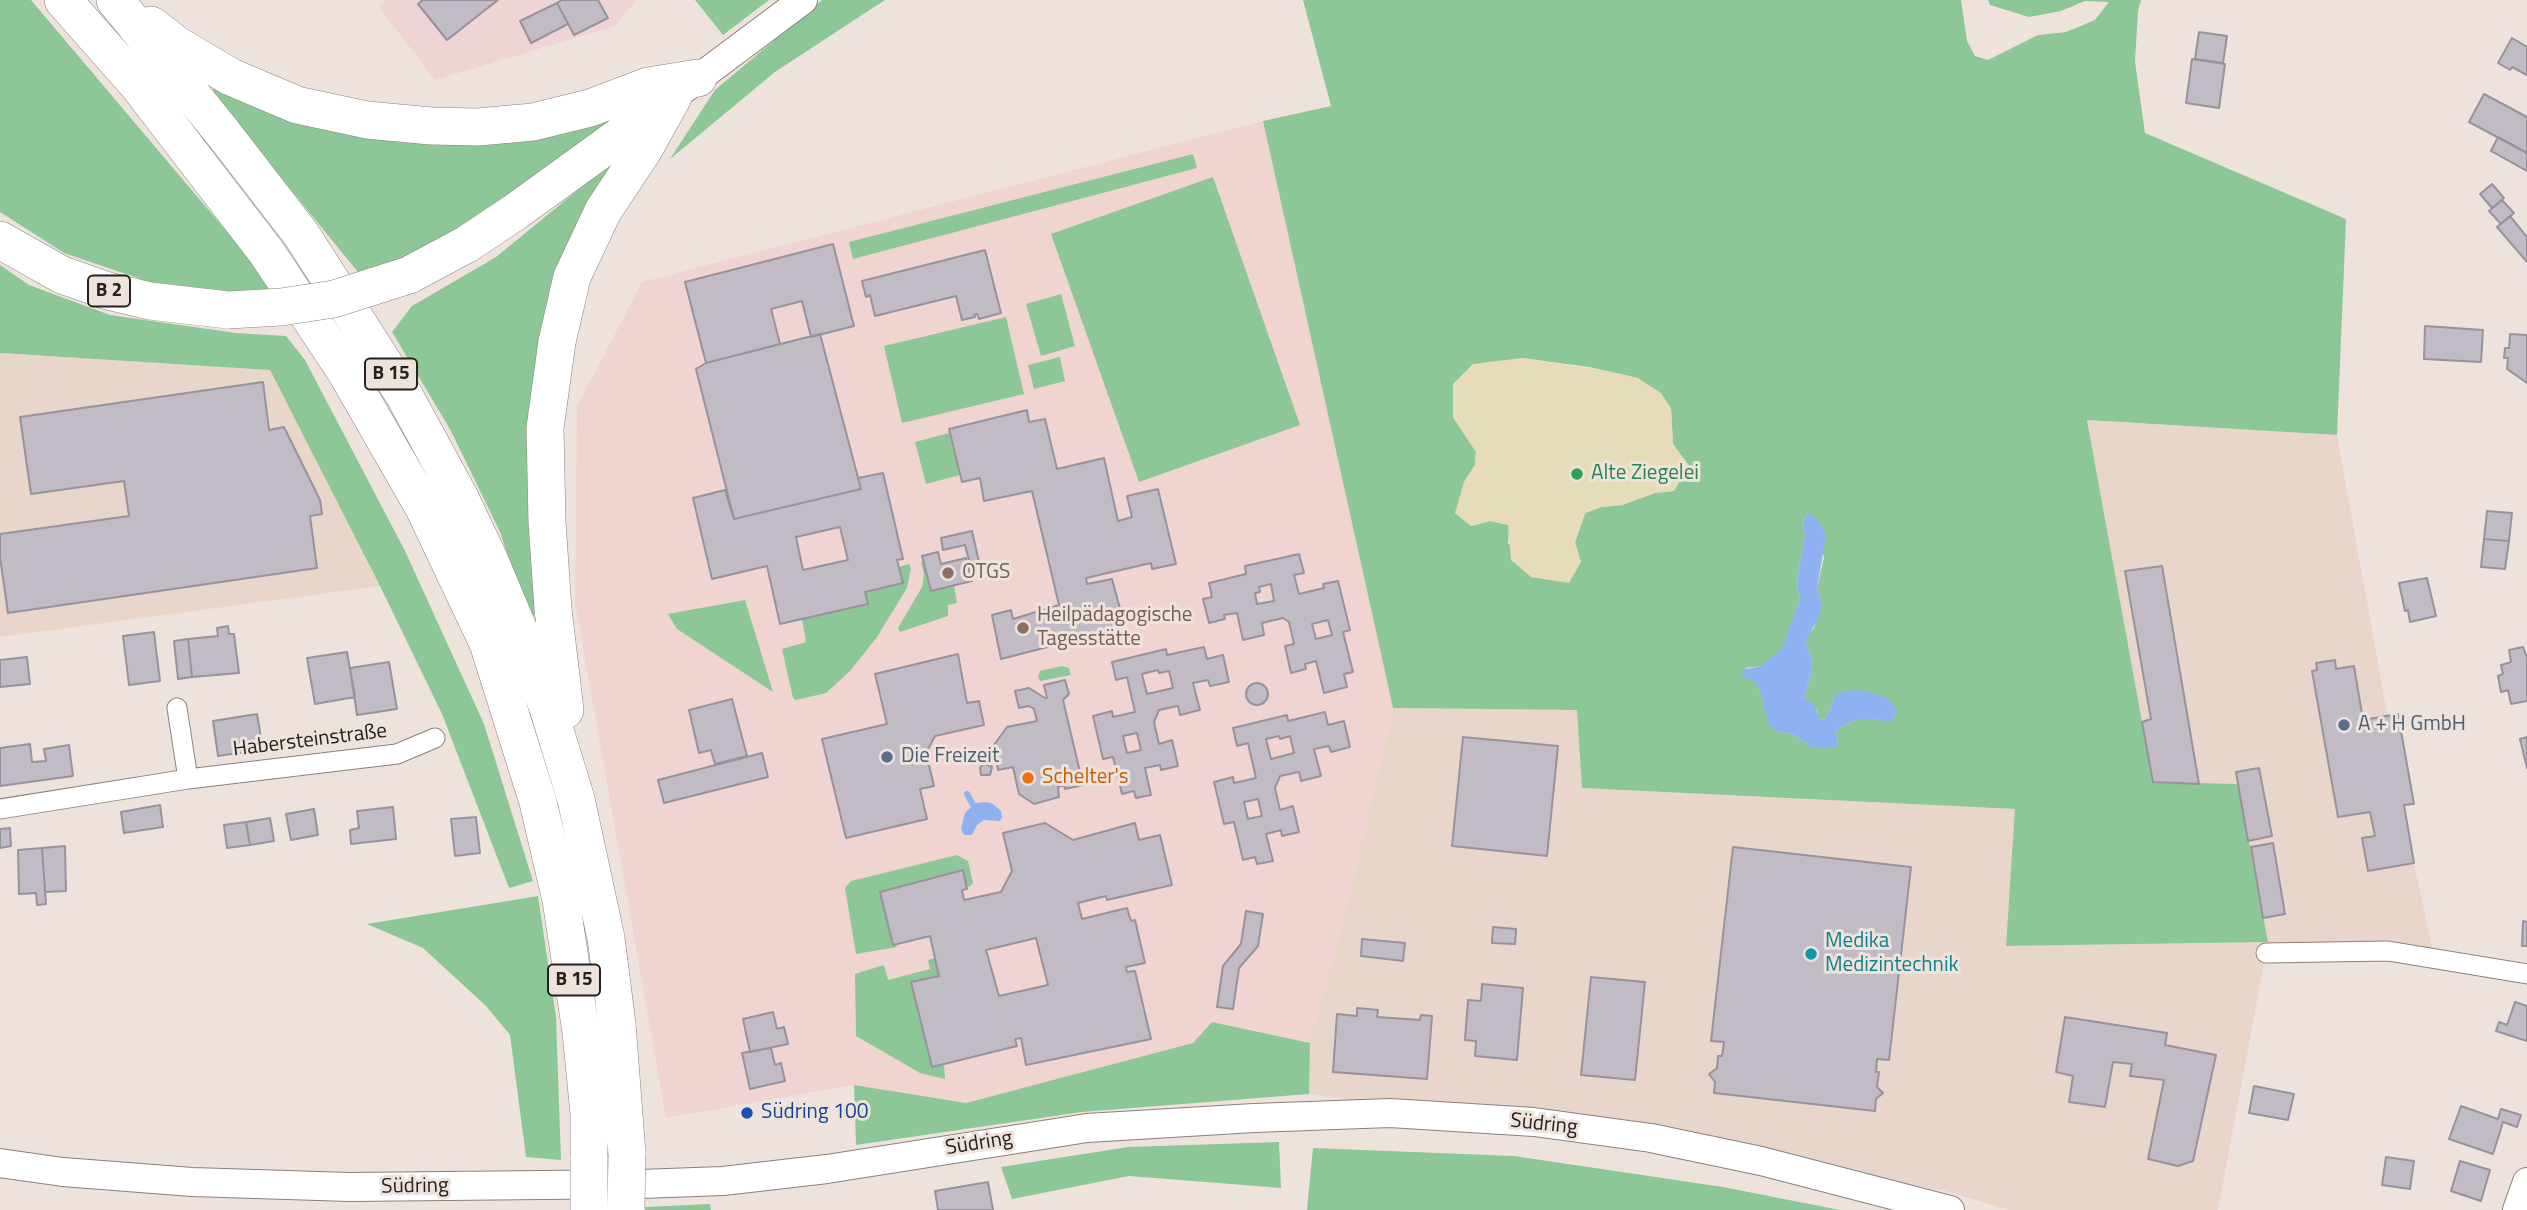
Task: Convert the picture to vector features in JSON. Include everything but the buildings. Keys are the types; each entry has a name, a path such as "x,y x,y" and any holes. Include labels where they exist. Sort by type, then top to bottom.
{"highway":[{"name":"B 15","path":"63,0 138,85 267,253 346,372 424,508 488,643 538,802 561,900 582,1032 589,1114 589,1210"},
{"name":"B 15","path":"115,0 301,234 404,396 459,496 520,633 548,708 576,799 606,938 617,1024 627,1154 626,1209"},
{"path":"121,0 177,46 231,77 297,105 367,120 478,127 533,122 590,108 648,86 686,88"},
{"name":"B 15","path":"576,799 553,609 547,522 545,428 557,342 572,277 603,211 686,88"},
{"name":"B 2","path":"0,240 62,275 108,291 150,301 228,310 281,307 334,299 409,275 467,244 686,88"}],"street":[{"path":"686,88 803,0"},
{"path":"177,708 188,779"},
{"name":"Habersteinstraße","path":"0,809 188,779 397,754 435,738"},
{"path":"2266,953 2388,951 2527,974"},
{"name":"Südring","path":"0,1163 63,1172 218,1183 351,1187 652,1184 723,1181 827,1169 1087,1128 1254,1118 1390,1114 1534,1122 1651,1138 1761,1161 1950,1210"},
{"path":"2517,1210 2527,1182"}],"shaded area":[{"path":"386,0 636,0 616,26 435,80 378,6"},
{"path":"1263,121 1393,708 1342,927 1310,1043 1212,1022 1194,1043 966,1103 854,1085 666,1118 575,602 577,407 642,282"},
{"path":"0,353 270,370 380,586 0,637"},
{"path":"2087,420 2337,435 2414,863 2432,947 2308,947 2268,942 2238,785 2153,782"},
{"path":"1393,708 1578,710 1582,788 2016,809 2006,946 2268,942 2218,1210 2009,1210 1942,1190 1309,1094 1310,1042 1342,927"}],"green space":[{"path":"0,0 31,0 277,291 176,291 64,253 0,212"},
{"path":"695,0 769,0 723,35"},
{"path":"822,0 885,0 775,72 670,159 715,90"},
{"path":"1303,0 1961,0 1967,41 1975,56 1988,60 2038,35 2066,32 2095,20 2109,2 2085,1 2061,11 2029,17 1990,5 1988,0 2141,0 2135,62 2145,133 2346,219 2337,435 2087,420 2153,782 2238,784 2268,942 2006,946 2015,809 1582,788 1577,710 1393,708 1263,121 1331,106","holes":["1522,358 1589,367 1637,378 1671,409 1673,444 1689,466 1673,491 1655,493 1622,505 1601,507 1585,513 1575,543 1581,562 1508,544 1509,525 1490,521 1471,526 1464,482 1475,465 1476,452 1453,417","1808,513 1824,557 1817,589 1822,604 1814,628 1805,642 1811,657 1812,670 1804,698 1817,710 1819,720 1826,718 1834,697 1897,710 1892,721 1858,719 1840,727 1836,732 1838,747 1811,747 1795,735 1778,732 1770,726 1759,688 1746,668 1761,666 1781,651 1800,598 1797,588 1798,572 1805,535 1803,522"]},
{"path":"226,82 284,112 611,117 616,124 426,251 358,272 210,91"},
{"path":"1193,154 1197,168 853,259 849,242"},
{"path":"617,158 570,262 544,612 528,617 500,532 451,431 392,332 412,306 496,257"},
{"path":"1213,177 1300,425 1139,482 1051,234"},
{"path":"0,265 29,285 110,315 236,333 286,336 305,360 405,551 484,724 533,881 509,888 442,714 270,370 0,353"},
{"path":"1061,294 1075,346 1041,356 1026,304"},
{"path":"1006,317 1024,394 902,423 884,346"},
{"path":"1060,357 1065,381 1034,389 1028,365"},
{"path":"949,433 960,475 926,484 915,442"},
{"path":"923,561 931,591 954,586 957,603 948,605 948,616 900,632 898,628 922,587"},
{"path":"909,564 911,568 907,588 877,637 850,671 826,693 796,700 793,698 782,649 806,642 802,619 867,604 865,592 903,583 899,567"},
{"path":"745,600 773,692 677,629 668,614"},
{"path":"1062,666 1069,668 1071,675 1040,681 1040,671"},
{"path":"957,855 968,861 973,883 971,886 967,887 963,871 881,892 893,944 897,947 856,954 845,888 851,881"},
{"path":"538,896 556,1017 561,1160 526,1157 510,1035 486,1006 423,948 367,924"},
{"path":"935,958 939,976 911,983 932,1067 944,1065 945,1079 920,1073 856,1036 855,974 884,965 888,980 930,969 928,960"},
{"path":"1212,1022 1310,1043 1309,1094 1082,1112 856,1145 854,1085 966,1103 1193,1043"},
{"path":"1279,1142 1281,1188 1129,1176 1012,1199 1001,1167 1128,1147"},
{"path":"1313,1148 1514,1156 1723,1187 1840,1210 1307,1210"},
{"path":"710,1204 711,1210 645,1210 645,1207"}],"sand":[{"name":"Alte Ziegelei","path":"1522,358 1638,378 1661,393 1671,408 1673,444 1689,466 1674,491 1655,493 1622,505 1601,507 1585,513 1575,542 1581,562 1569,583 1531,577 1511,560 1508,525 1490,521 1471,526 1455,513 1464,482 1475,465 1476,452 1453,417 1453,384 1473,364"}],"water":[{"path":"1808,513 1819,521 1826,535 1817,589 1822,604 1819,617 1805,642 1811,657 1812,670 1804,698 1814,704 1820,720 1826,718 1834,697 1844,691 1858,690 1880,695 1892,702 1897,710 1892,722 1858,719 1840,727 1836,732 1838,747 1811,747 1795,735 1778,732 1769,726 1759,688 1754,681 1744,678 1741,670 1761,666 1781,650 1800,598 1797,588 1798,572 1805,535 1803,522"},
{"path":"987,802 1001,811 1000,821 984,820 977,825 972,835 964,835 961,829 965,813 975,803"}],"waterway":[{"path":"967,794 973,805"}],"place":[{"name":"Alte Ziegelei","path":"1577,474"},
{"name":"OTGS","path":"948,573"},
{"name":"Heilpädagogische Tagesstätte","path":"1023,628"},
{"name":"A + H GmbH","path":"2344,725"},
{"name":"Die Freizeit","path":"887,757"},
{"name":"Schelter's","path":"1028,778"},
{"name":"Medika Medizintechnik","path":"1811,954"},
{"name":"Südring 100","path":"747,1113"}]}
